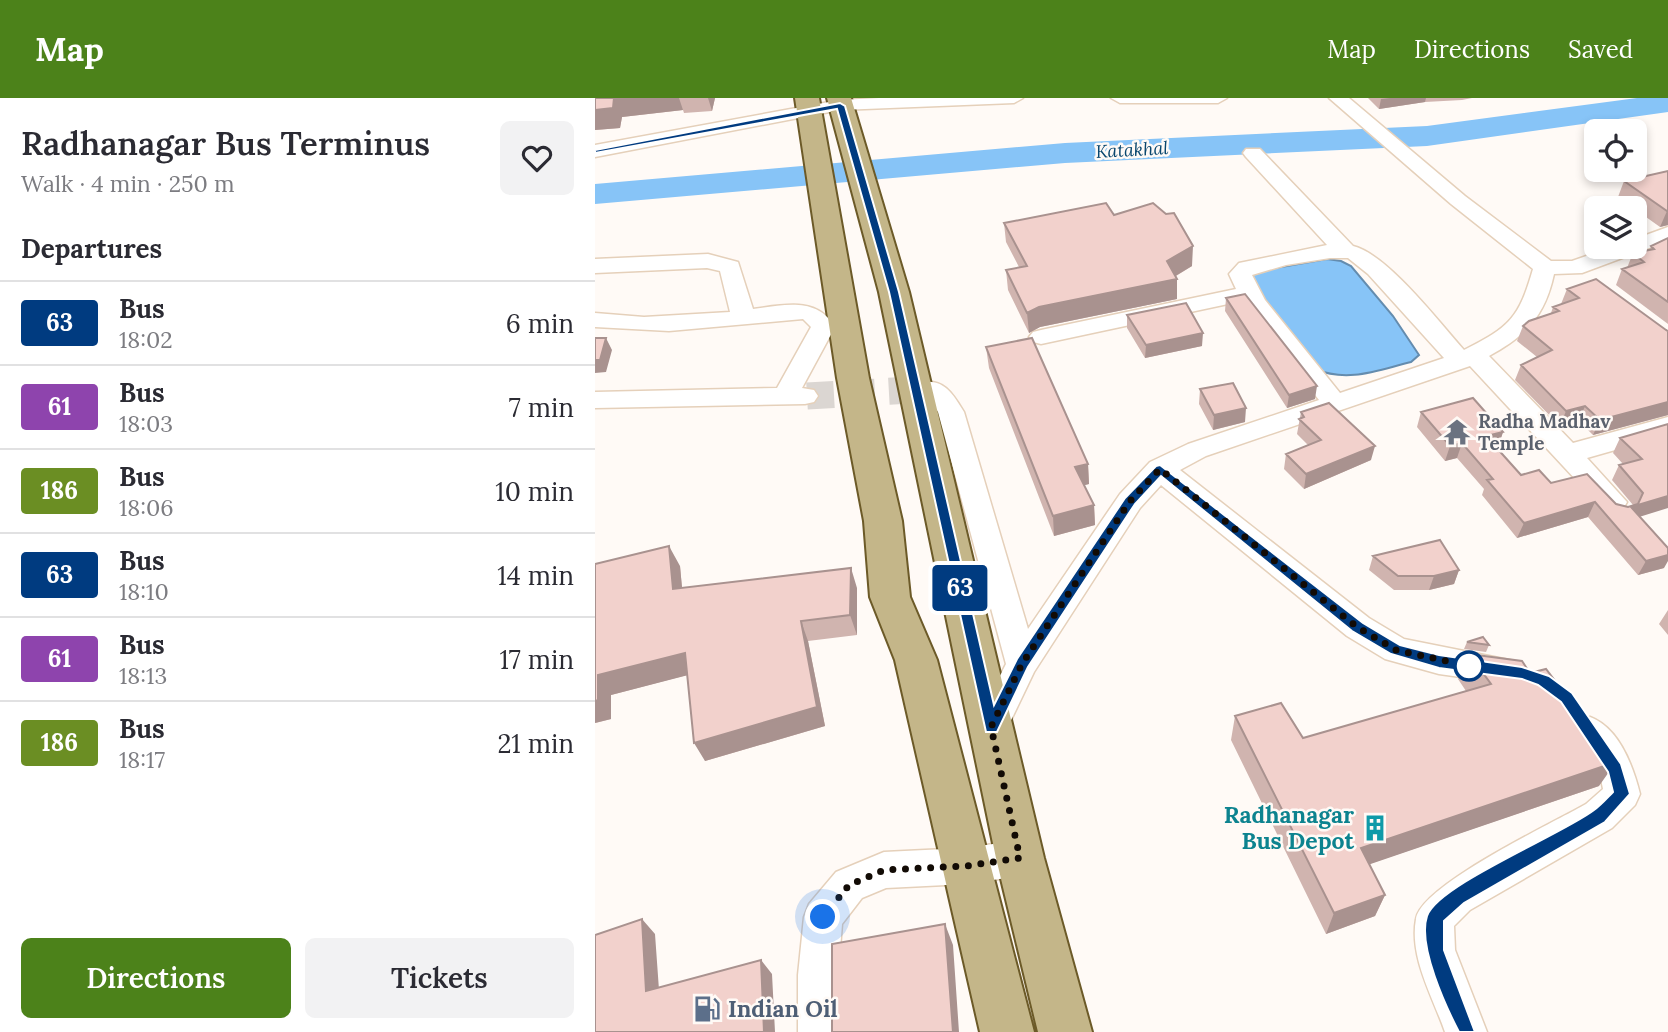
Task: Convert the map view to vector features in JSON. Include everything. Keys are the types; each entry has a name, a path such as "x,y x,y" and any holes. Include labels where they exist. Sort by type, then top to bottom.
{"main road":[{"path":"841,107 922,387 1020,858 1065,1032"},
{"path":"809,111 853,377 883,521 890,597 916,660 1007,1032"},
{"path":"853,377 922,387"}],"street":[{"path":"595,150 841,107 1014,98"},
{"path":"1120,98 1217,98"},
{"path":"1341,100 1458,200 1545,267 1574,268 1598,259"},
{"path":"1253,153 1345,251"},
{"path":"1647,241 1668,233"},
{"path":"1334,402 1249,293 1240,274 1247,268 1345,251 1357,253 1375,267 1568,454 1619,509"},
{"path":"595,266 708,261 721,263 730,267 743,317"},
{"path":"991,727 1022,664 1130,501 1160,469 1197,450 1467,358 1488,348 1512,330 1534,304 1545,267"},
{"path":"1574,268 1594,283"},
{"path":"1041,337 1249,293"},
{"path":"595,320 634,326 791,311 809,312 818,317 824,327 796,396 595,400"},
{"path":"922,387 941,395 951,412 1022,664"},
{"path":"1568,454 1668,426"},
{"path":"1160,469 1357,627 1396,650 1439,662 1533,677"},
{"path":"1466,1032 1435,950 1435,918 1457,897 1599,816 1622,794 1616,769 1573,708"},
{"path":"819,1032 818,975 823,917 849,885 884,870 966,866 1020,858"}],"water":[{"path":"1327,259 1351,266 1393,316 1419,355 1411,362 1363,374 1339,375 1315,369 1249,278 1253,272"}],"building":[{"path":"595,98 614,98 613,108 595,110"},
{"path":"1668,171 1668,211 1625,182 1647,182 1647,176"},
{"path":"1106,203 1114,215 1153,203 1166,214 1174,213 1193,246 1167,261 1177,279 1039,307 1027,313 1006,270 1027,266 1004,223"},
{"path":"1668,238 1668,302 1622,269 1644,262 1640,259 1647,259 1647,250 1654,249 1651,246"},
{"path":"1596,279 1668,331 1668,402 1600,420 1585,406 1566,411 1521,365 1552,350 1523,326 1529,321 1559,311 1553,307 1579,298 1567,289"},
{"path":"1245,294 1317,386 1289,395 1226,298"},
{"path":"1186,303 1203,333 1146,345 1127,315"},
{"path":"595,338 606,338 600,360 595,360"},
{"path":"1032,338 1088,464 1075,467 1094,505 1053,516 986,347"},
{"path":"1233,383 1246,408 1214,415 1200,389"},
{"path":"1473,398 1503,432 1486,436 1521,475 1539,470 1551,483 1587,474 1616,504 1628,507 1638,504 1643,493 1619,465 1642,459 1620,438 1668,424 1668,496 1631,507 1668,548 1668,555 1646,561 1595,502 1524,523 1487,480 1493,479 1462,443 1450,446 1421,412"},
{"path":"1329,403 1375,446 1306,474 1286,454 1321,440 1299,419 1304,417 1301,412"},
{"path":"1440,540 1459,570 1434,576 1398,576 1373,556"},
{"path":"669,546 673,589 851,568 850,615 801,621 817,707 694,743 685,653 598,675 598,700 595,701 595,564"},
{"path":"1483,637 1489,645 1467,642"},
{"name":"Radhanagar Bus Depot","path":"1469,654 1522,661 1530,673 1546,669 1616,762 1361,848 1385,895 1334,913 1235,716 1281,703 1303,738 1491,684"},
{"path":"642,919 646,991 761,960 764,1032 595,1032 595,935"},
{"path":"945,924 953,1032 832,1032 832,944"}],"waterway":[{"name":"Katakhal","path":"595,194 1065,153 1427,136 1668,103"}],"tunnel":[{"path":"807,396 929,389"}],"bus line":[{"name":"63","path":"595,150 840,106 894,292 991,727 1022,664 1130,501 1160,469 1357,627 1396,650 1439,662 1522,673 1544,680 1566,697 1616,769 1622,794 1599,816 1457,897 1435,918 1435,950 1466,1032"}],"place":[{"name":"Radha Madhav Temple","path":"1457,432"},
{"name":"Radhanagar Bus Depot","path":"1375,828"},
{"name":"Indian Oil","path":"707,1009"}],"route":[{"path":"823,917 849,885 884,870 966,866 1020,858 991,727 1022,664 1130,501 1160,469 1357,627 1396,650 1439,662 1469,666"}]}
